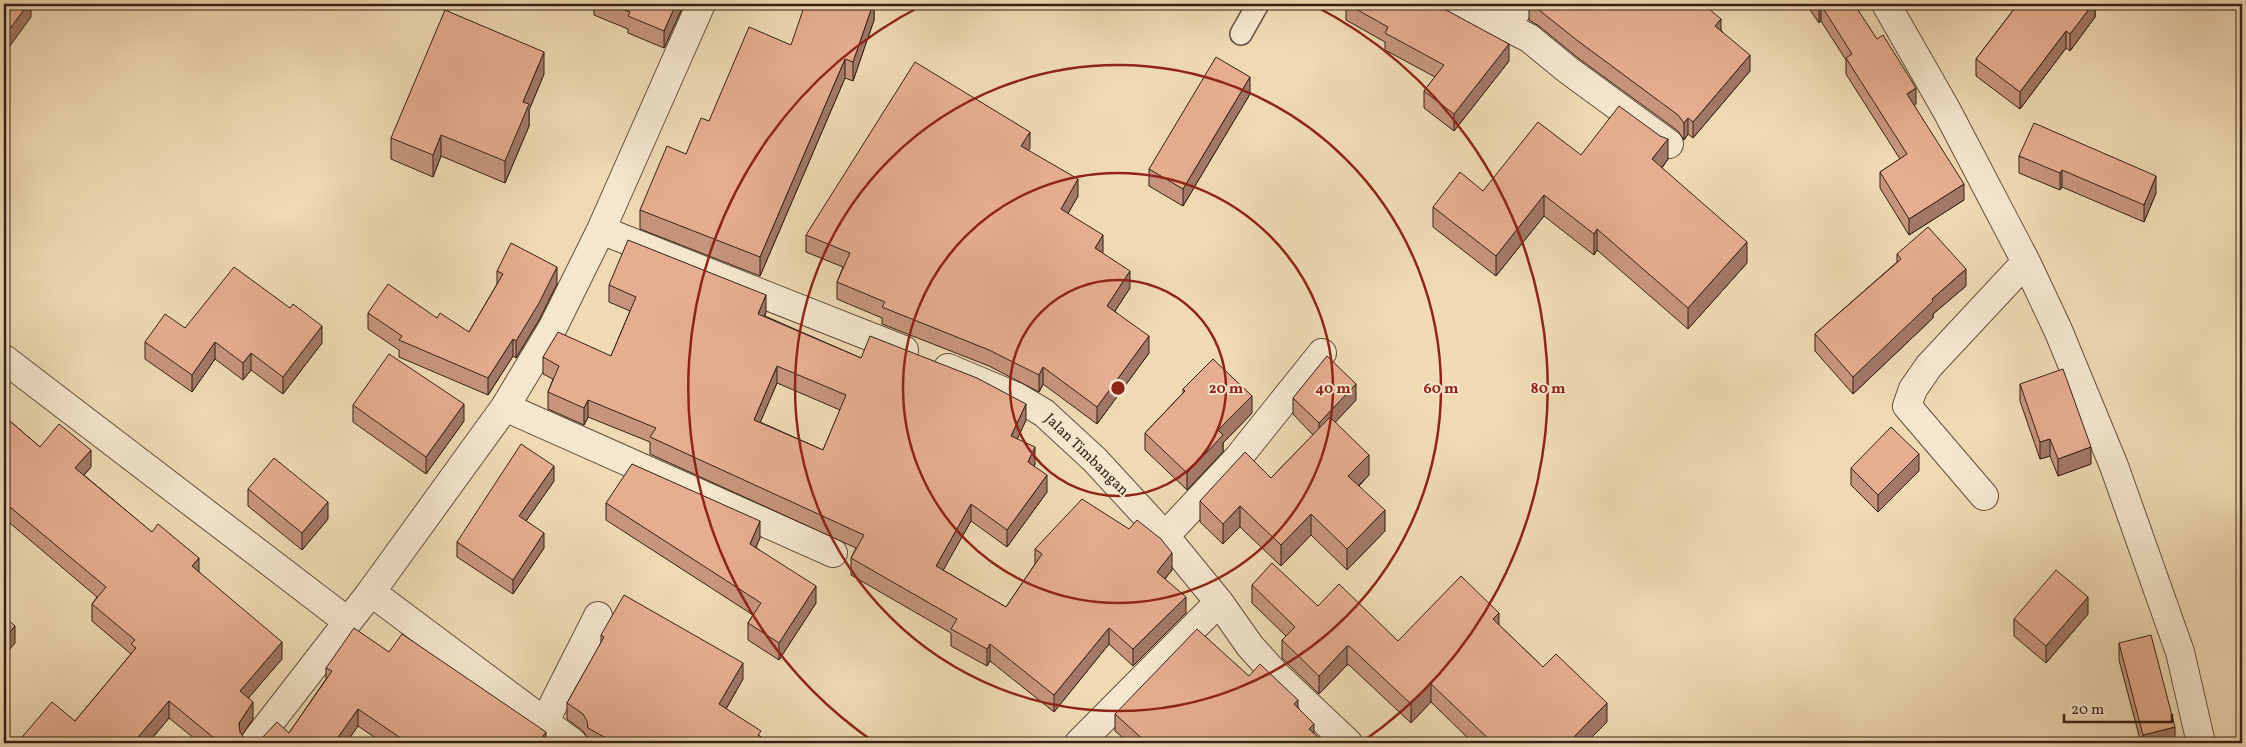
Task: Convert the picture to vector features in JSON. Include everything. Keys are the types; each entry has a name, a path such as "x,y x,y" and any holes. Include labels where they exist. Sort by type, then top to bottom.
{"street":[{"path":"254,743 371,592 505,407 553,327 601,230 701,4"},
{"path":"1461,4 1529,38 1568,70 1669,144"},
{"path":"1506,27 1521,4"},
{"path":"1886,4 1947,111 2026,262 2058,330 2114,466 2180,652 2201,743"},
{"name":"Jalan Timbangan","path":"601,230 983,381 1017,397 1044,413 1089,455 1165,536 1219,602 1250,646 1277,676 1348,743"},
{"path":"1984,496 1907,406 1912,389 1929,366 2026,262"},
{"path":"1165,536 1212,489 1322,353"},
{"path":"4,359 348,622"},
{"path":"505,407 833,553"},
{"path":"371,592 573,743"},
{"path":"1079,743 1219,602"},
{"path":"545,721 598,616"}],"lane":[{"path":"1241,34 1258,4"}],"building":[{"path":"4,4 28,4 4,37"},
{"path":"609,4 676,4 664,31 628,16 630,12"},
{"path":"805,4 873,4 853,62 845,59 760,257 640,210 667,146 686,154 701,118 709,121 749,27 791,45"},
{"path":"1347,4 1435,4 1509,44 1454,114 1424,91 1444,65 1385,33 1388,27"},
{"path":"1529,4 1703,4 1721,19 1715,26 1750,55 1693,122 1688,118 1684,123 1678,115"},
{"path":"1817,4 1854,4 1877,39 1883,35 1916,88 1907,94 1964,184 1909,219 1880,172 1907,154 1846,58 1852,54 1821,5 1819,7"},
{"path":"2018,4 2093,4 2070,34 2066,31 2020,92 1976,59"},
{"path":"445,10 544,52 523,102 529,104 505,161 441,135 433,155 391,138"},
{"path":"1216,57 1250,77 1183,189 1149,169"},
{"path":"915,62 1030,132 1021,146 1078,179 1061,209 1103,235 1095,248 1130,271 1107,306 1149,336 1097,407 1043,367 1039,375 989,350 882,307 885,302 837,282 850,253 806,235"},
{"path":"1619,106 1660,136 1668,139 1652,159 1747,242 1688,308 1597,229 1594,234 1544,195 1496,256 1433,207 1460,172 1483,191 1538,122 1581,155"},
{"path":"2034,123 2156,176 2144,205 2062,170 2060,173 2019,156"},
{"path":"1928,227 1966,269 1932,299 1933,301 1853,377 1815,334 1901,259 1897,254"},
{"path":"628,240 766,295 758,314 861,358 870,336 977,378 1026,404 1011,436 1035,447 1028,462 1047,475 1007,530 971,504 936,566 1006,607 1042,554 1035,549 1082,499 1129,529 1137,520 1161,539 1172,553 1157,572 1186,597 1133,649 1109,628 1054,695 990,644 987,649 951,629 957,619 851,558 864,535 650,437 656,428 588,400 584,408 548,392 559,366 543,357 558,332 611,356 636,297 609,285","holes":["777,366 846,395 823,450 754,420"]},
{"path":"511,243 557,267 539,303 516,341 513,339 488,378 399,340 402,336 368,313 388,284 437,318 440,313 469,332 503,274 497,271"},
{"path":"234,267 290,308 293,304 322,326 283,377 251,353 243,363 215,342 192,375 145,342 165,314 185,328"},
{"path":"389,354 464,404 426,457 353,405"},
{"path":"1327,356 1356,384 1319,423 1293,398"},
{"path":"1213,359 1252,396 1218,430 1223,435 1187,473 1145,433 1185,391 1183,389"},
{"path":"2063,369 2091,447 2058,459 2050,439 2040,442 2020,384"},
{"path":"4,416 40,447 59,424 91,450 75,468 152,532 158,524 199,558 192,566 282,642 240,691 253,702 239,723 240,732 245,739 252,742 260,740 277,722 289,733 332,671 326,668 354,628 389,652 402,634 546,732 538,743 408,743 358,709 334,743 220,743 169,701 133,743 17,743 52,702 75,721 136,648 131,644 135,640 92,604 106,587 4,502"},
{"path":"1330,417 1369,455 1348,476 1385,510 1347,549 1311,514 1281,545 1240,506 1223,524 1200,501 1245,452 1271,478"},
{"path":"1891,427 1919,454 1878,495 1851,468"},
{"path":"521,444 554,466 519,516 544,533 513,580 457,542"},
{"path":"274,458 328,502 302,533 248,489"},
{"path":"632,464 760,521 750,544 816,586 779,643 748,623 761,603 606,503"},
{"path":"1272,563 1318,606 1339,584 1398,641 1461,576 1499,613 1493,619 1543,667 1556,654 1607,703 1568,743 1493,743 1431,684 1411,704 1349,646 1319,676 1282,640 1295,627 1252,585"},
{"path":"2056,570 2088,597 2046,646 2014,619"},
{"path":"624,595 743,663 719,704 761,731 758,735 770,743 615,743 588,728 583,714 567,703 604,637 601,635"},
{"path":"4,616 15,626 4,639"},
{"path":"1197,629 1249,676 1260,664 1298,700 1294,704 1314,724 1309,729 1325,743 1147,743 1115,714"},
{"path":"2151,635 2175,727 2143,735 2119,643"}]}
